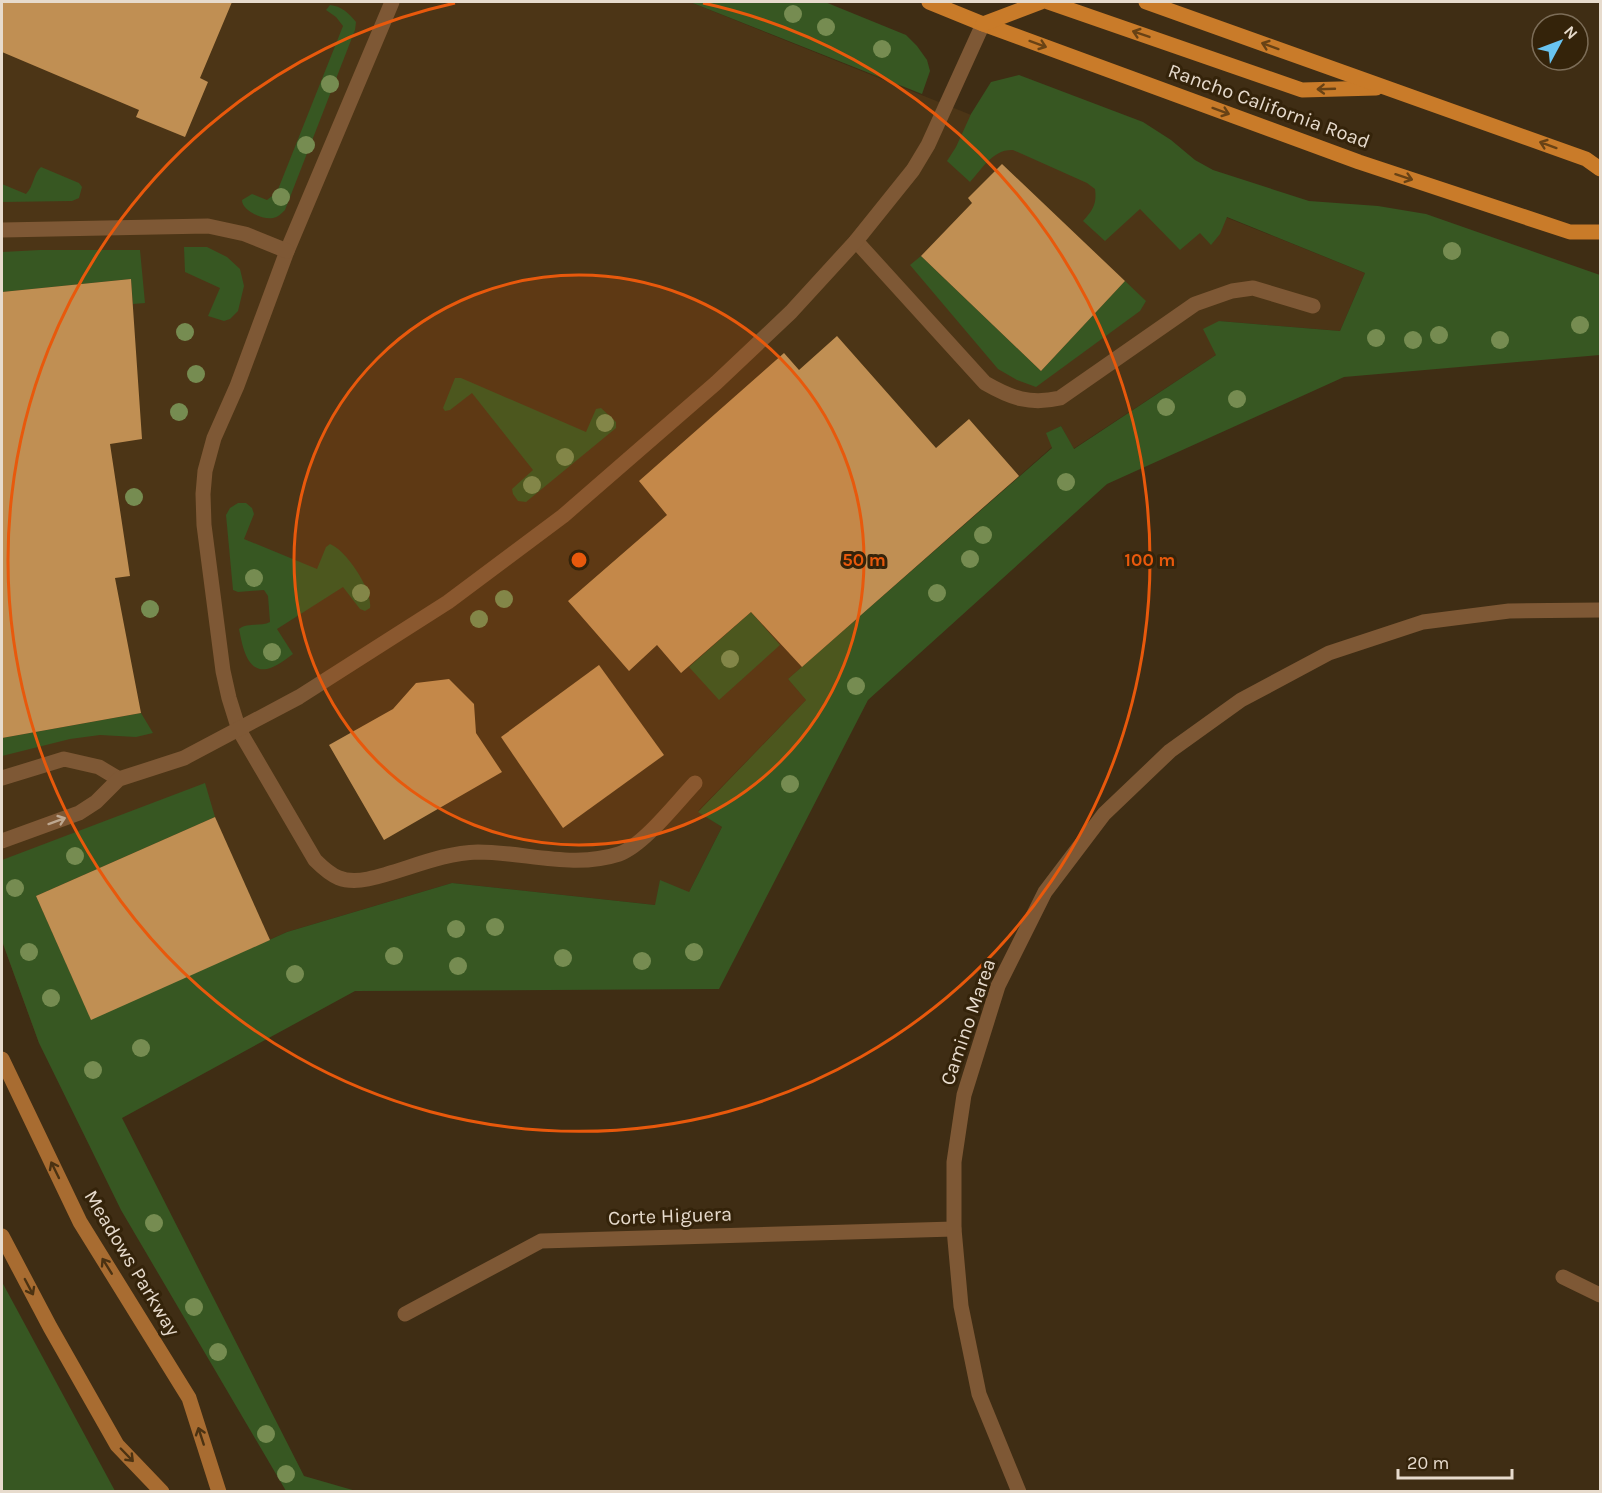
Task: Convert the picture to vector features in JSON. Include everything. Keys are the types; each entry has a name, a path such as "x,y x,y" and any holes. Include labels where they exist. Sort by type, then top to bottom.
{"main road":[{"name":"Rancho California Road","path":"929,2 1359,162 1570,232 1600,232"},
{"path":"983,24 1041,2"},
{"path":"1048,2 1302,90 1385,87"},
{"path":"1146,2 1586,159 1600,170"},
{"name":"Meadows Parkway","path":"2,1059 80,1222 189,1398 219,1491"},
{"path":"2,1236 50,1328 117,1445 162,1491"}],"street":[{"path":"392,2 287,252 237,386 214,438 205,471 202,494 204,525 223,671 239,730 315,860 330,875 348,881 368,879 441,857 478,852 558,860 620,854 642,839 696,783"},
{"path":"2,841 79,813 96,802 119,779 184,758 299,697 411,627 563,516 749,352 791,312 856,242 913,170 928,145 983,24"},
{"path":"2,230 208,226 245,234 287,252"},
{"path":"856,242 985,383 1003,393 1025,400 1042,402 1060,398 1195,304 1232,291 1253,288 1312,306"},
{"name":"Camino Marea","path":"1019,1491 979,1394 960,1306 954,1229 954,1162 964,1095 998,986 1045,892 1104,814 1170,751 1241,700 1329,653 1423,622 1509,611 1600,610"},
{"path":"2,778 64,759 99,767 119,779"},
{"name":"Corte Higuera","path":"405,1314 541,1241 954,1229"},
{"path":"1563,1276 1600,1295"}],"shaded area":[{"path":"2,2 690,2 1365,273 1340,331 1219,321 1216,355 1073,449 1061,426 1047,433 1052,447 788,679 806,700 698,811 722,827 689,892 655,905 452,883 287,932 39,1043 2,941"}],"green space":[{"path":"690,2 825,2 906,35 927,60 930,71 922,94"},
{"path":"330,5 341,8 351,16 356,22 355,30 285,210 273,218 259,216 245,208 242,200 252,194 267,200 277,192 343,26 326,10"},
{"path":"1019,75 1143,122 1171,140 1195,160 1213,170 1309,201 1378,206 1426,214 1600,275 1600,355 1344,377 1107,484 868,700 719,989 355,991 122,1118 304,1476 356,1491 286,1491 121,1210 39,1043 2,941 2,860 205,783 215,817 36,896 91,1019 287,932 452,883 655,905 660,880 689,892 722,827 698,812 806,700 788,679 1052,448 1046,433 1061,426 1074,449 1216,355 1203,329 1219,321 1340,331 1365,273 1227,217 1220,234 1211,245 1200,233 1180,250 1140,209 1105,241 1083,221 1094,207 1095,189 1087,183 1013,150 994,156 970,182 947,161 971,114 991,82"},
{"path":"41,167 79,183 82,187 79,198 72,201 2,202 2,184 26,194"},
{"path":"184,247 207,247 227,257 240,269 244,286 238,311 230,319 224,321 208,316 220,288 185,272"},
{"path":"140,250 145,303 133,304 131,279 2,292 2,252"},
{"path":"921,256 1041,371 1125,281 1146,301 1140,311 1036,387 1017,380 998,369 910,265"},
{"path":"455,378 461,378 586,432 596,409 601,408 616,422 616,428 526,502 518,501 512,489 533,470 472,393 450,410 445,411 443,408"},
{"path":"238,503 246,503 252,508 254,514 244,539 317,569 326,547 330,544 336,548 350,562 363,581 370,600 370,608 365,611 360,609 343,587 277,629 293,654 267,669 254,666 246,656 239,629 270,622 268,596 264,590 238,592 233,590 226,515 230,508"},
{"path":"751,612 780,645 719,700 689,667"},
{"path":"141,713 153,733 136,737 100,735 70,739 2,756 2,738"},
{"path":"2,1282 115,1491 2,1491"}],"building":[{"path":"2,2 232,2 200,78 208,82 185,137 136,117 139,110 2,52"},
{"path":"1002,164 1125,281 1041,371 921,256 972,203 968,198"},
{"path":"131,279 142,439 110,444 130,576 115,578 141,713 2,738 2,292"},
{"path":"837,336 936,448 969,419 1019,476 802,667 751,612 681,673 657,645 629,671 568,601 667,515 639,481 784,353 799,370"},
{"path":"599,665 664,755 563,828 501,737"},
{"path":"449,679 474,704 476,733 502,772 384,840 329,745 393,709 416,683"},
{"path":"215,817 270,940 91,1020 36,896"}]}
